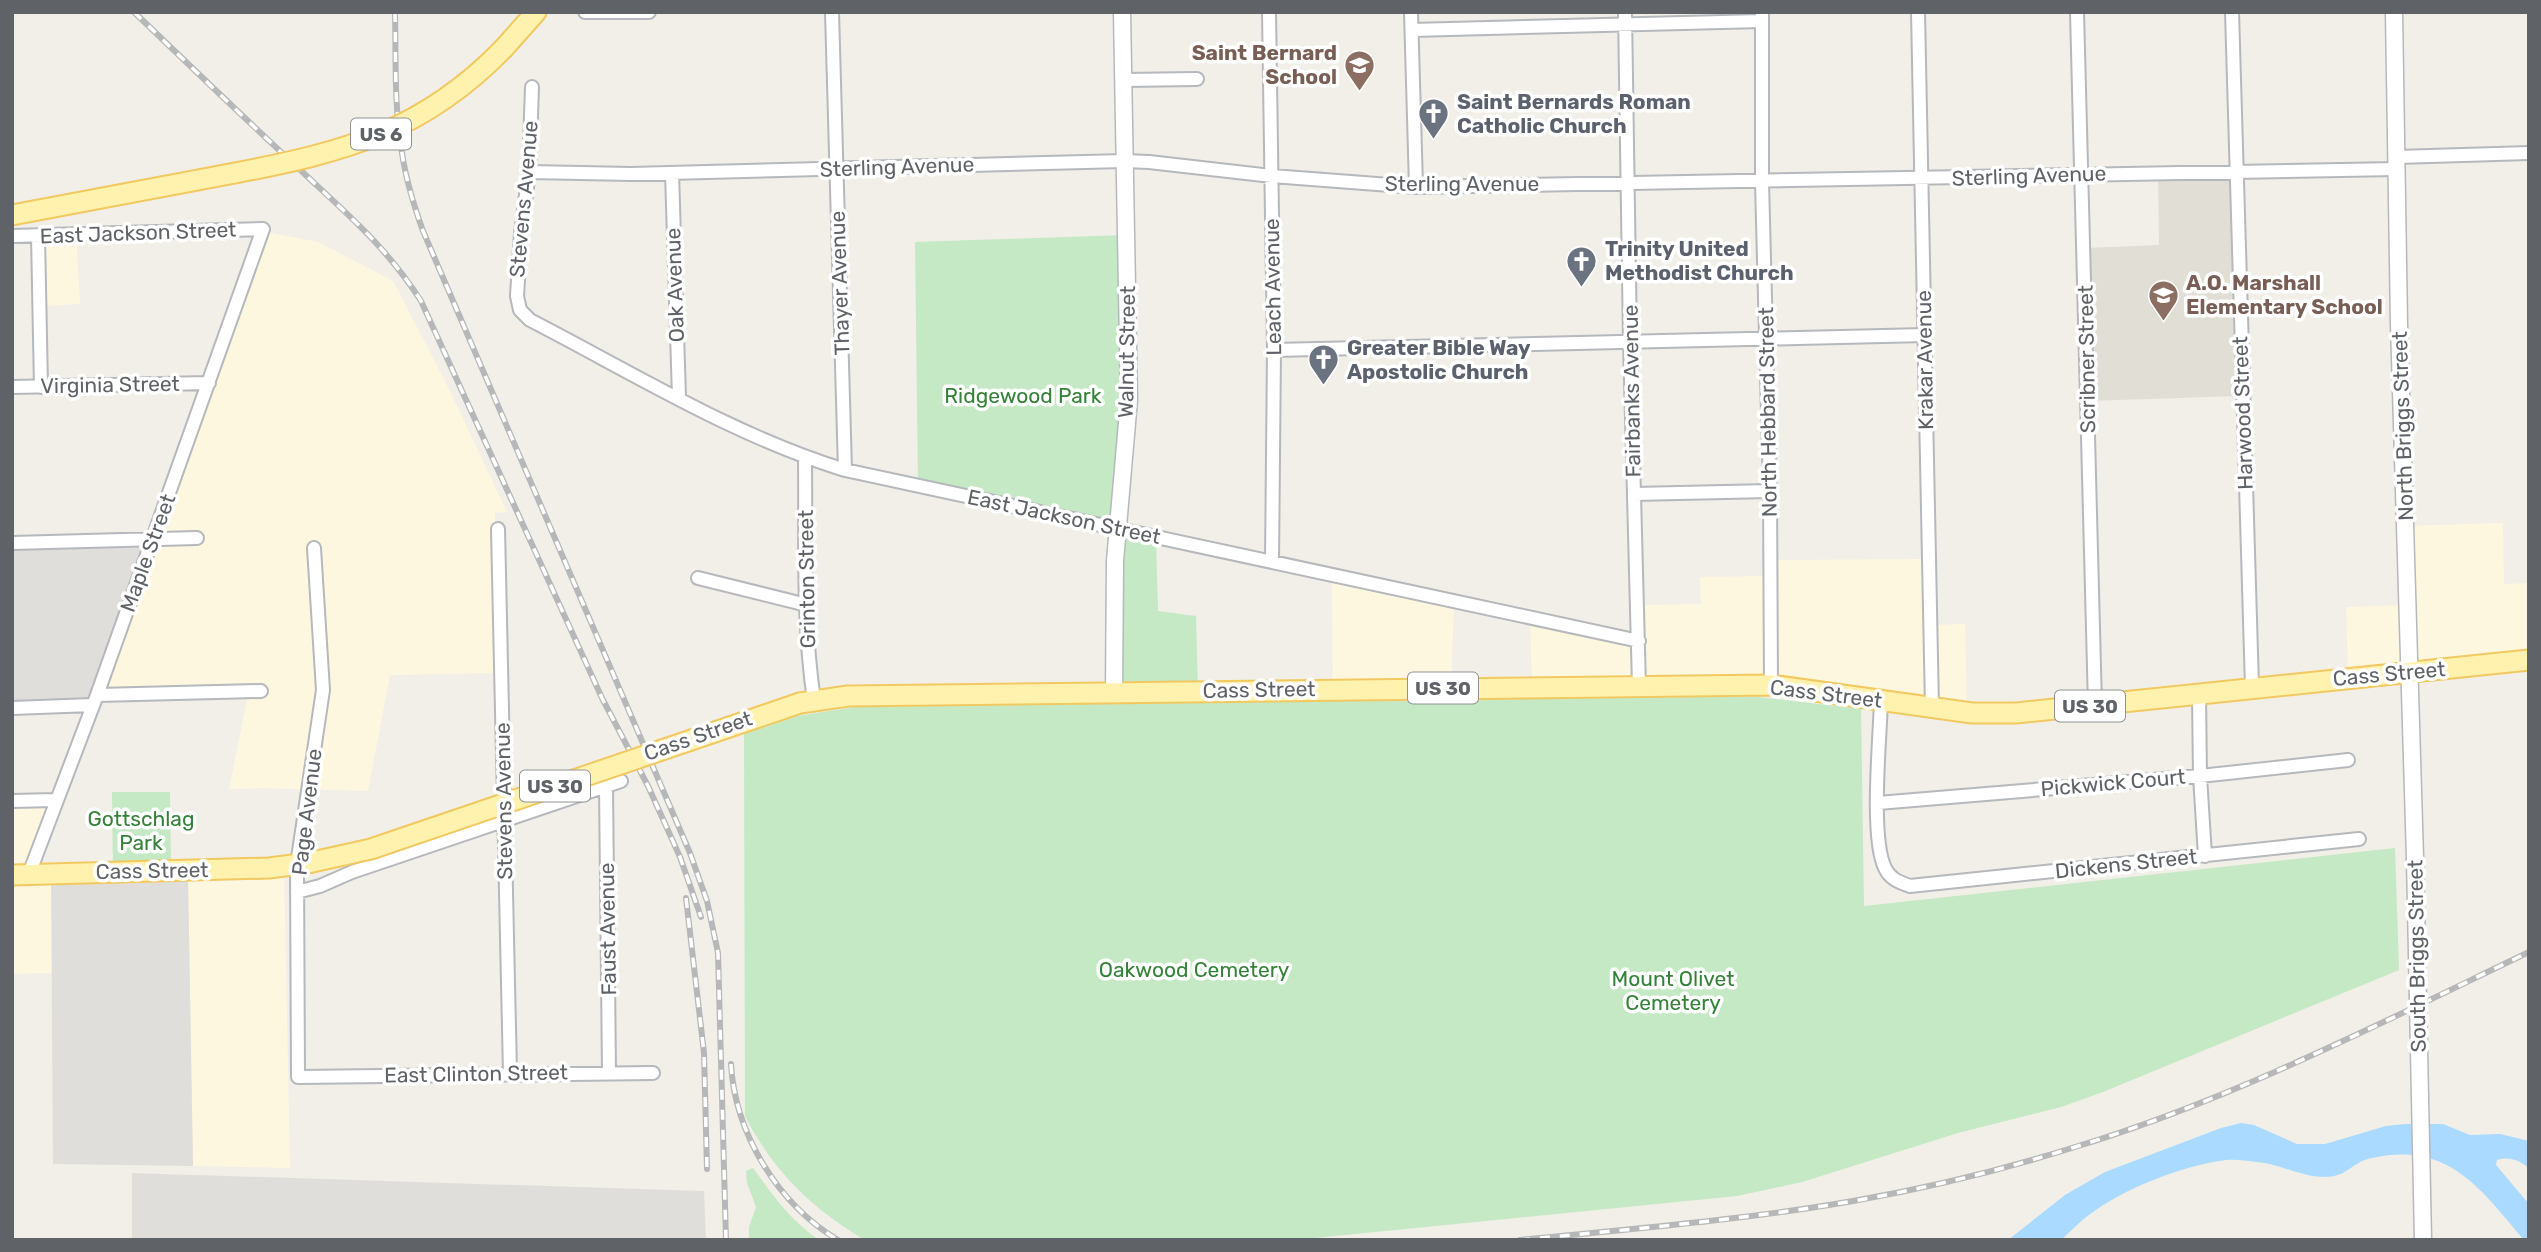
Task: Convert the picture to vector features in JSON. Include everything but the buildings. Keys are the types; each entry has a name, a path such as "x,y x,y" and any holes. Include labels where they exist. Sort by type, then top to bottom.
{"main road":[{"name":"US 6","path":"12,215 298,161 343,149 383,134 456,92 504,48 536,12"},
{"name":"Cass Street","path":"21,875 270,868 303,864 371,849 807,701 848,696 1772,685 1972,713 2016,713 2529,660"}],"street":[{"path":"585,12 649,12"},
{"name":"Thayer Avenue","path":"832,12 845,470"},
{"name":"Walnut Street","path":"1114,692 1115,561 1129,400 1122,12"},
{"name":"Leach Avenue","path":"1269,12 1274,350 1272,562"},
{"path":"1412,12 1416,187"},
{"name":"Krakar Avenue","path":"1918,12 1932,708"},
{"name":"Scribner Street","path":"2077,12 2095,706"},
{"name":"Harwood Street","path":"2232,12 2252,687"},
{"name":"North Briggs Street","path":"2394,12 2399,324 2410,671"},
{"path":"1412,30 1625,19 1762,17"},
{"name":"North Hebbard Street","path":"1762,17 1762,181 1772,685"},
{"name":"Fairbanks Avenue","path":"1625,19 1639,686"},
{"path":"1123,80 1197,79"},
{"name":"Stevens Avenue","path":"520,310 517,296 529,172 532,87"},
{"name":"Sterling Avenue","path":"529,172 672,173 1124,161 1416,187 2236,172 2529,152"},
{"name":"Oak Avenue","path":"672,173 679,397"},
{"name":"East Jackson Street","path":"12,236 263,229"},
{"name":"Maple Street","path":"21,875 55,800 94,700 263,229"},
{"path":"38,236 41,387"},
{"name":"East Jackson Street","path":"520,310 530,320 755,438 845,470 1639,640"},
{"path":"1274,350 1925,335"},
{"name":"Virginia Street","path":"12,387 209,383"},
{"name":"Grinton Street","path":"805,458 810,670 807,701"},
{"path":"1634,494 1770,492"},
{"name":"Stevens Avenue","path":"498,529 510,1073"},
{"path":"12,543 197,538"},
{"name":"Page Avenue","path":"298,1077 298,892 323,690 314,548"},
{"path":"698,578 807,605"},
{"name":"South Briggs Street","path":"2410,671 2423,1240"},
{"path":"12,708 94,700 261,691"},
{"path":"2199,694 2200,776 2206,856"},
{"path":"1878,803 1881,701"},
{"name":"Pickwick Court","path":"1878,803 2200,776 2348,760"},
{"path":"298,892 621,781"},
{"name":"Faust Avenue","path":"606,786 609,1073"},
{"path":"12,801 55,800"},
{"name":"Dickens Street","path":"1878,803 1879,850 1885,868 1894,880 1910,886 2359,839"},
{"name":"East Clinton Street","path":"298,1077 653,1073"}],"shaded area":[{"name":"A.O. Marshall Elementary School","path":"2234,174 2240,396 2089,401 2086,248 2159,245 2158,175"},
{"path":"266,232 318,242 393,281 446,383 507,512 495,513 498,673 390,675 368,791 229,789 248,695 98,697"},
{"path":"76,236 80,304 42,306 38,237"},
{"path":"2503,523 2504,584 2529,583 2529,659 2348,677 2346,607 2408,605 2404,526"},
{"path":"151,541 91,704 12,707 12,544"},
{"path":"1929,559 1929,625 1965,624 1967,710 1880,699 1638,685 1532,686 1530,617 1639,641 1639,605 1701,604 1700,577 1772,576 1772,560"},
{"path":"1332,576 1454,601 1451,687 1333,688"},
{"path":"54,801 28,873 12,874 12,802"},
{"path":"284,868 290,1168 193,1166 188,873"},
{"path":"188,873 193,1166 53,1164 51,875"},
{"path":"51,875 53,973 12,974 12,876"},
{"path":"132,1173 704,1191 706,1240 132,1240"}],"green space":[{"name":"Ridgewood Park","path":"1125,235 1128,399 1117,527 918,484 915,242"},
{"path":"1119,529 1156,538 1158,611 1196,616 1198,690 1115,691"},
{"path":"1758,697 1861,709 1864,906 2395,848 2399,970 2061,1107 1958,1133 1802,1182 1737,1196 1295,1240 865,1240 811,1202 796,1187 768,1154 745,1116 744,734 797,716 861,706"},
{"name":"Gottschlag Park","path":"112,792 170,792 171,869 113,870"},
{"path":"753,1168 790,1215 819,1240 749,1240 749,1227 756,1207 747,1183 746,1171"}],"water":[{"path":"2241,1123 2254,1125 2297,1144 2325,1144 2386,1126 2405,1124 2443,1124 2470,1135 2500,1134 2529,1141 2529,1168 2510,1159 2497,1160 2496,1165 2529,1204 2529,1240 2524,1240 2477,1187 2460,1173 2422,1156 2399,1155 2365,1160 2339,1175 2325,1177 2257,1162 2230,1160 2209,1163 2173,1173 2118,1196 2085,1218 2061,1240 2008,1240 2065,1195 2105,1172"}],"railway":[{"path":"134,12 362,228 407,280 421,301 602,698 648,786 680,857 701,917"},
{"path":"395,12 399,136 408,183 423,231 690,853 707,901 718,953 726,1240"},
{"path":"686,898 704,1053 707,1169"},
{"path":"1520,1240 1687,1224 1812,1208 1965,1178 2020,1163 2134,1128 2249,1083 2529,952"},
{"path":"731,1064 741,1116 764,1165 797,1207 816,1225 838,1240"}],"place":[{"name":"Saint Bernard School","path":"1360,92"},
{"name":"Saint Bernards Roman Catholic Church","path":"1434,141"},
{"name":"Trinity United Methodist Church","path":"1582,288"},
{"name":"A.O. Marshall Elementary School","path":"2163,322"},
{"name":"Greater Bible Way Apostolic Church","path":"1324,387"}],"park label":[{"name":"Oakwood Cemetery","path":"1194,970"},
{"name":"Mount Olivet Cemetery","path":"1673,991"}]}
